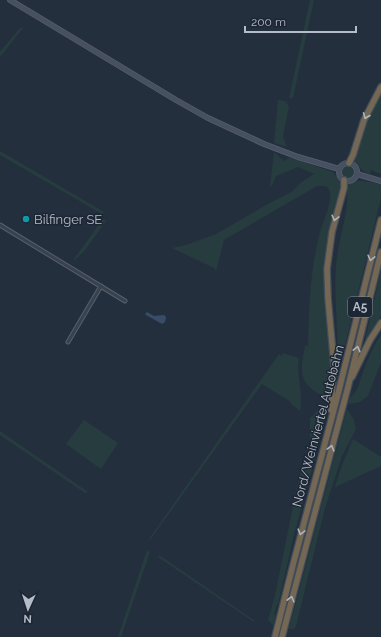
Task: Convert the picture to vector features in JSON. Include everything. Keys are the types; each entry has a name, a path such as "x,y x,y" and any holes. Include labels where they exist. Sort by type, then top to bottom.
{"highway":[{"path":"349,163 364,120 381,87"},
{"path":"330,426 334,366 327,269 332,232 344,188 344,180"},
{"name":"Nord/Weinviertel Autobahn","path":"275,637 330,426 381,220"},
{"name":"Nord/Weinviertel Autobahn","path":"282,637 348,387 381,252"},
{"path":"348,387 370,340 381,323"}],"main road":[{"path":"10,0 208,118 269,146 298,157 339,169"},
{"path":"349,163 356,167 357,174 352,180 344,180 340,176 339,169 342,165 349,163"},
{"path":"357,174 381,181"}],"street":[{"path":"0,225 125,301"},
{"path":"68,342 101,286"}],"green space":[{"path":"310,0 314,0 293,98 289,98"},
{"path":"21,27 23,28 0,57 0,52"},
{"path":"381,93 381,174 371,170 370,174 364,171 354,161 366,122"},
{"path":"278,100 285,101 289,106 283,136 287,147 274,143"},
{"path":"0,151 104,212 102,214 0,155"},
{"path":"274,152 284,161 291,158 333,172 341,182 341,189 330,229 325,269 325,294 331,351 329,398 307,385 303,376 302,368 305,345 308,346 314,260 320,232 330,201 329,190 326,186 317,186 224,240 216,271 214,268 172,248 186,245 216,234 293,191 299,184 314,174 298,167 276,176 272,186 270,186"},
{"path":"346,166 350,166 354,172 350,178 346,178 342,174 342,170"},
{"path":"356,181 381,184 381,198 336,382 338,353 335,295 336,266 347,205 347,184 351,184"},
{"path":"103,219 106,221 85,250 75,260 74,259"},
{"path":"381,271 381,316 365,341 363,349"},
{"path":"381,335 381,362 368,396 360,402 348,404 350,398 357,390 370,354"},
{"path":"283,353 299,358 298,372 301,398 300,411 291,404 291,402 262,384 150,540 149,539 279,354 282,356"},
{"path":"324,404 328,404 327,414 294,535 278,604 274,614 276,615 273,625 268,620 275,595 297,487 310,442 310,418"},
{"path":"347,409 354,420 356,429 342,456 325,508 296,626 294,629 289,629"},
{"path":"84,420 118,443 101,469 66,444"},
{"path":"0,431 88,492 85,493 0,435"},
{"path":"353,439 381,457 381,466 335,487 342,465"},
{"path":"147,550 150,552 121,637 118,637"},
{"path":"159,555 255,621 254,622 158,557"}],"water":[{"path":"147,312 154,316 164,315 166,317 165,322 162,324 146,315 145,314"}],"place":[{"name":"Bilfinger SE","path":"26,219"}]}
